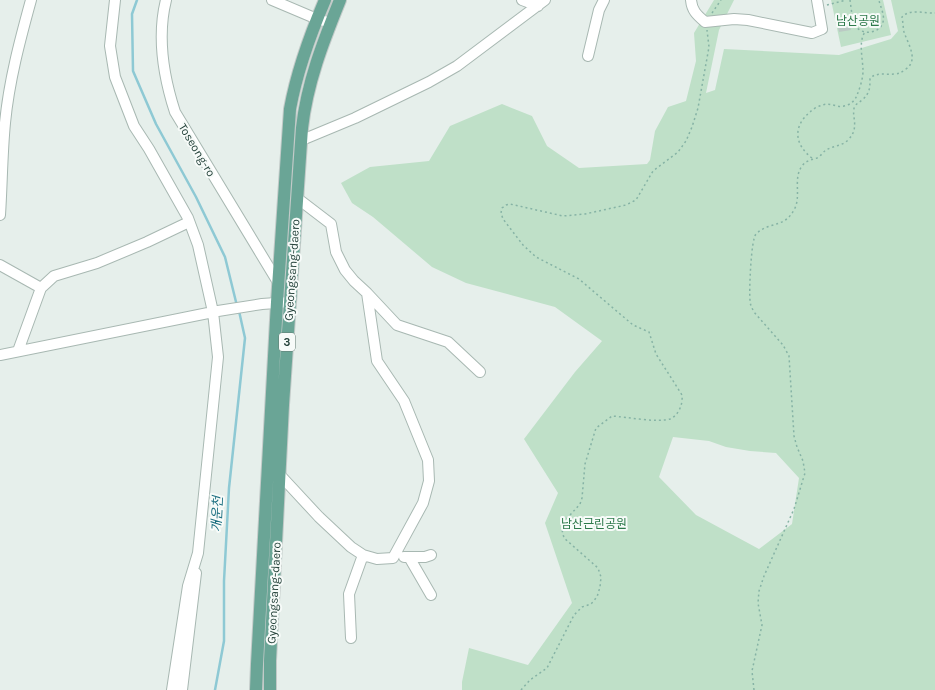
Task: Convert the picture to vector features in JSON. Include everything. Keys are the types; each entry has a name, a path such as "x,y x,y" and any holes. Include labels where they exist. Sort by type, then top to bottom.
{"main road":[{"name":"Gyeongsang-daero","path":"255,687 277,302 290,109 302,61 325,0"},
{"name":"Gyeongsang-daero","path":"270,690 270,661 283,405 304,110 310,82 340,0"}],"street":[{"path":"0,215 5,123 10,88 31,0"},
{"path":"115,0 110,46 114,77 134,126 149,149 189,222 198,245 215,312 218,357 193,604 182,690"},
{"name":"Toseong-ro","path":"166,0 163,13 163,61 167,88 174,112 279,284"},
{"path":"272,0 317,19 331,22"},
{"path":"522,0 541,3"},
{"path":"588,56 599,10 604,0"},
{"path":"690,0 691,7 695,14 705,22 748,20 812,33 822,29 818,4"},
{"path":"302,140 355,118 429,82 457,66 541,3"},
{"path":"297,198 330,224 336,252 345,270 397,325 448,342 480,372"},
{"path":"18,351 41,288 54,276 98,263 189,222"},
{"path":"0,264 41,288"},
{"path":"367,294 377,361 404,401 428,460 429,481 424,504 394,556"},
{"path":"0,354 215,312 277,302 290,302"},
{"path":"280,475 340,537 363,555 377,559 393,558 394,556 425,557 431,555"},
{"path":"172,690 188,586 198,553"},
{"path":"351,638 349,594 363,555"},
{"path":"409,557 431,595"}],"path":[{"path":"521,690 530,680 547,668 574,615 582,607 591,604 597,597 600,587 601,577 598,568 564,538 562,530 563,523 580,504 582,498 584,464 596,428 612,416 657,420 671,418 678,412 682,404 682,395 656,354 649,332 633,325 579,279 536,257 503,219 501,213 502,208 506,204 510,204 563,216 626,205 636,200 653,171 678,152 686,141 692,127 701,94 709,47 705,22 721,0"},
{"path":"818,4 846,0"},
{"path":"850,0 855,24 860,30 865,32 877,30 882,26 884,18 879,0"},
{"path":"754,690 752,671 762,625 758,603 759,591 766,570 794,509 804,478 805,468 794,436 789,356 783,344 754,312 751,306 750,278 753,240 762,230 782,223 789,217 797,203 799,170 805,162 812,158 816,158 828,148 844,143 851,137 856,123 854,110 856,105 870,89 870,78 877,75 900,73 911,65 913,60 904,33 902,17 904,14 912,12 935,13"},
{"path":"812,158 798,140 799,125 804,117 820,105 829,104 839,107 844,106 854,100 861,84 863,71 861,54 862,35 865,32"}],"green space":[{"name":"남산근린공원","path":"714,0 734,0 719,30 706,93 715,90 724,49 839,55 891,39 898,31 891,0 935,0 935,690 462,690 462,682 469,648 528,665 572,603 545,523 558,493 524,439 575,372 602,341 555,307 466,283 432,267 373,217 352,203 341,183 370,167 429,161 450,126 502,104 532,116 547,146 579,168 647,164 650,160 655,131 668,107 686,101 696,61 694,33","holes":["673,437 709,441 726,447 776,453 799,478 792,524 759,549 696,515 659,477"]},
{"name":"남산공원","path":"831,0 883,0 891,35 841,47"}],"building":[{"path":"849,22 851,30 839,32 837,24"}],"waterway":[{"path":"137,0 132,14 133,71 156,124 196,197 225,257 237,306"},
{"name":"개운천","path":"215,690 224,641 224,581 229,488 245,338 239,311"}]}
